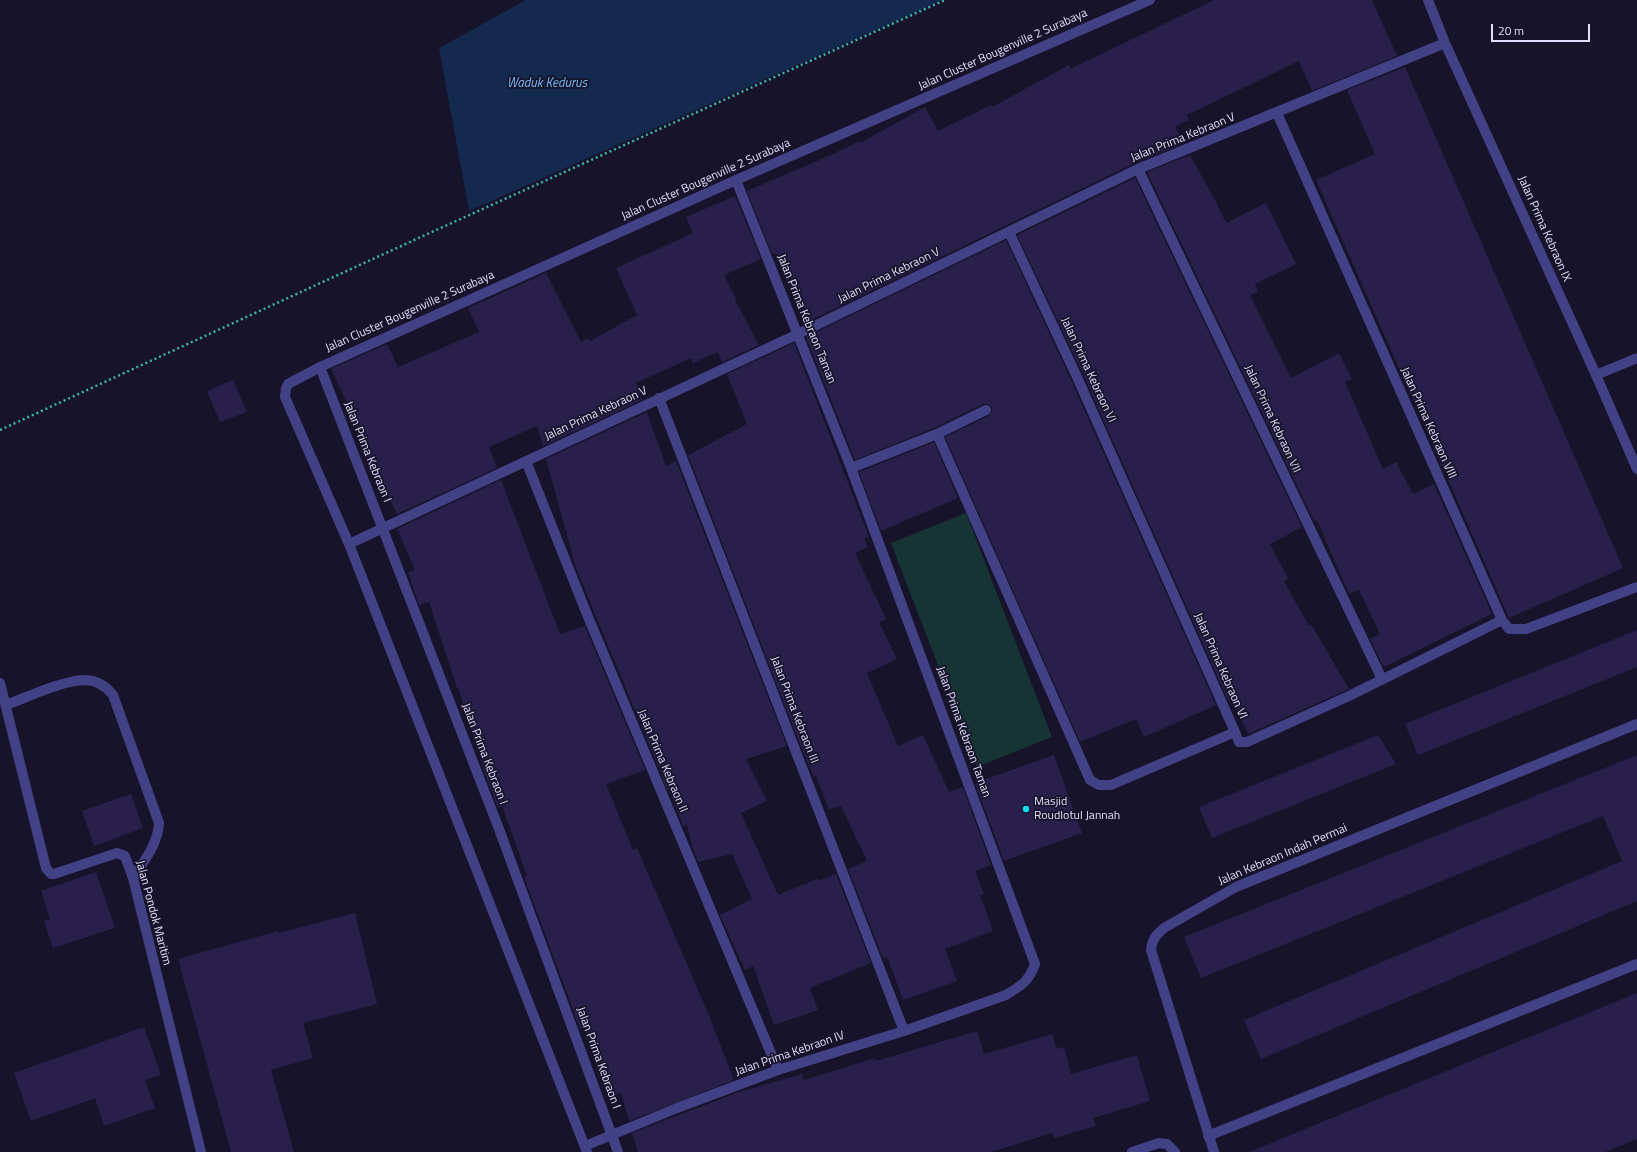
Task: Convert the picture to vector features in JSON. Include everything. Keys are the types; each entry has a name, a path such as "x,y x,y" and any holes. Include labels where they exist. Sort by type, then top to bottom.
{"street":[{"name":"Jalan Cluster Bougenville 2 Surabaya","path":"349,544 286,397 286,388 288,384 320,367 736,180 1150,0"},
{"name":"Jalan Prima Kebraon IX","path":"1428,0 1445,44 1596,375 1637,469"},
{"name":"Jalan Prima Kebraon V","path":"349,544 798,334 1138,169 1445,44"},
{"name":"Jalan Prima Kebraon VIII","path":"1277,113 1502,620"},
{"name":"Jalan Prima Kebraon VII","path":"1138,169 1382,679"},
{"name":"Jalan Prima Kebraon Taman","path":"736,180 851,468 1035,964 1032,974 1022,986 1006,995"},
{"name":"Jalan Prima Kebraon VI","path":"936,434 1090,780 1099,785 1111,784 1235,732 1077,377 1009,232"},
{"path":"1596,375 1637,358"},
{"name":"Jalan Prima Kebraon I","path":"320,367 499,829 618,1152"},
{"name":"Jalan Prima Kebraon III","path":"659,398 904,1031"},
{"path":"851,468 936,434 986,410"},
{"name":"Jalan Prima Kebraon II","path":"526,461 589,619 778,1070"},
{"path":"349,544 586,1149"},
{"path":"1235,732 1239,742 1247,742 1349,696 1502,620 1509,629 1526,629 1637,587"},
{"path":"6,705 66,683 84,680 96,682 107,688 113,695 159,823 159,835 133,878"},
{"name":"Jalan Pondok Maritim","path":"0,683 48,872 54,874 117,853 121,853 125,856 133,878 201,1152"},
{"name":"Jalan Kebraon Indah Permai","path":"1214,1152 1151,950 1152,940 1164,928 1236,887 1637,724"},
{"path":"1208,1136 1637,964"},
{"name":"Jalan Prima Kebraon IV","path":"586,1149 612,1134 778,1070 904,1031 1006,995"},
{"path":"1132,1152 1159,1143 1167,1144 1174,1152"}],"path":[{"path":"0,430 437,229 945,0"}],"green space":[{"path":"966,513 1052,737 977,767 891,543"}],"water":[{"name":"Waduk Kedurus","path":"526,0 943,0 469,211 439,48"}],"building":[{"path":"1214,0 1372,0 1397,56 1312,91 1299,61 1187,115 1189,120 1175,127 1184,143 1135,163 803,324 800,311 775,253 772,254 747,191 831,155 859,141 860,143 925,107 938,131 991,105 992,107 1069,65 1070,69"},
{"path":"1405,67 1623,568 1509,618 1316,180 1375,154 1347,90"},
{"path":"1190,155 1226,223 1266,203 1296,264 1255,284 1258,292 1250,295 1291,378 1339,353 1352,379 1345,382 1383,469 1396,462 1413,494 1434,484 1492,614 1384,667 1370,639 1380,634 1359,590 1349,594 1317,520 1314,521 1147,172"},
{"path":"1135,178 1302,527 1270,544 1288,578 1284,581 1309,626 1311,624 1349,689 1248,734 1232,699 1228,700 1083,374 1017,235"},
{"path":"735,196 761,259 724,275 736,299 735,300 759,345 722,362 718,352 693,363 691,358 636,383 642,400 543,446 537,426 489,447 497,468 397,514 360,439 363,437 331,369 387,344 398,367 479,332 468,308 546,273 581,342 588,338 590,341 637,315 616,268 693,233 686,217"},
{"path":"1006,240 1071,380 1216,705 1144,737 1136,719 1080,742 945,437 989,416 992,411 992,407 987,404 983,404 934,428 855,460 806,337"},
{"path":"794,343 869,537 864,539 868,547 855,553 886,619 879,622 897,659 867,673 898,746 923,735 949,792 963,787 991,865 975,871 984,894 980,895 993,931 945,949 957,981 903,1000 888,959 887,957 883,958 848,869 867,861 841,806 829,810 816,776 814,777 799,742 688,455 747,424 727,374"},
{"path":"233,380 247,412 220,422 207,391"},
{"path":"647,412 666,466 676,461 787,746 746,759 767,801 741,813 778,895 817,879 818,881 836,874 871,963 810,988 818,1010 774,1025 753,966 745,970 720,915 752,899 732,854 698,862 687,825 683,826 669,789 667,790 659,766 576,568 546,459"},
{"path":"934,442 958,498 881,531 859,472"},
{"path":"501,480 560,634 585,626 645,770 606,784 633,850 637,848 708,1013 734,1080 629,1121 621,1093 609,1097 584,1027 580,1029 524,877 527,876 502,806 498,808 485,774 429,602 419,605 408,572 415,570 397,529"},
{"path":"1637,630 1637,667 1418,755 1405,724"},
{"path":"1378,735 1396,764 1212,838 1199,807"},
{"name":"Masjid Roudlotul Jannah","path":"1054,755 1082,833 1004,861 975,783"},
{"path":"1637,755 1637,901 1261,1059 1244,1020 1622,861 1603,816 1201,978 1184,937"},
{"path":"131,794 143,828 94,846 82,811"},
{"path":"96,872 115,928 53,948 44,921 50,919 41,891"},
{"path":"355,913 377,1004 303,1023 313,1058 271,1070 294,1152 231,1152 178,959 278,931 278,933"},
{"path":"1637,993 1637,1139 1605,1152 1249,1152"},
{"path":"144,1027 161,1075 145,1080 155,1108 104,1126 95,1098 31,1121 14,1073"},
{"path":"977,1031 984,1054 1052,1034 1057,1049 1064,1047 1071,1074 1137,1055 1150,1101 1093,1118 1096,1126 1054,1138 1052,1133 991,1152 638,1152 632,1133 739,1092 802,1074 804,1080 875,1058 876,1061"}],"place":[{"name":"Masjid Roudlotul Jannah","path":"1026,809"}]}
